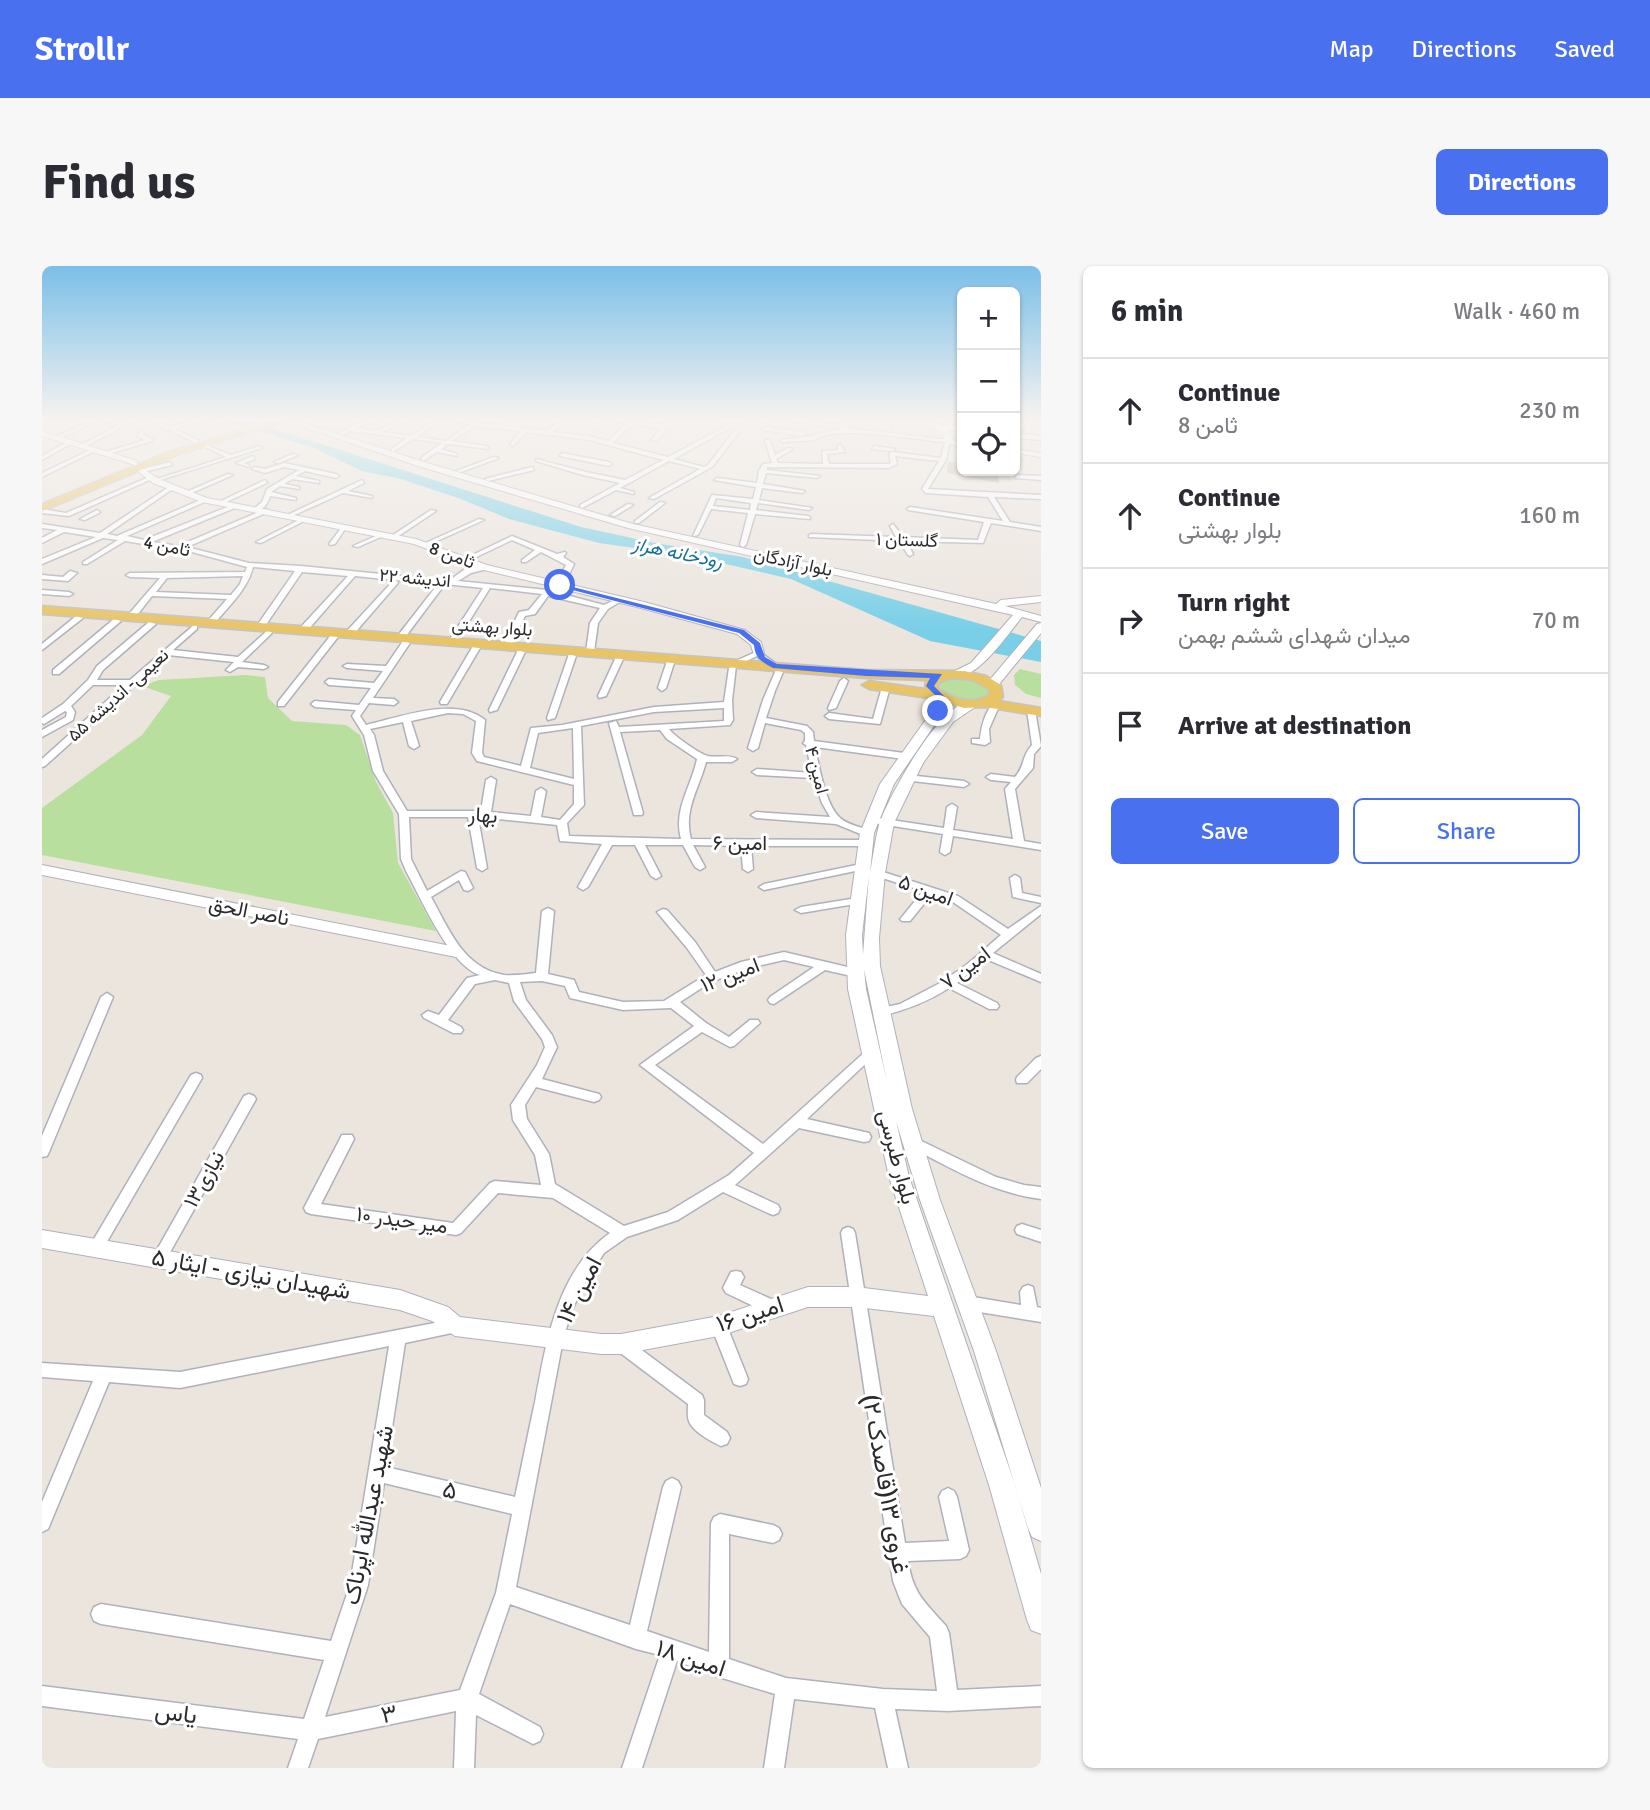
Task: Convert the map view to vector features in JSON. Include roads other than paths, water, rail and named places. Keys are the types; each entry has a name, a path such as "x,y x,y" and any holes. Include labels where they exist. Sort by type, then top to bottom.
{"main road":[{"path":"45,505 78,491"},
{"name":"ثامن 8","path":"181,491 205,500 424,545 484,567 741,632 757,644 758,653"},
{"name":"بلوار آزادگان","path":"518,491 631,526 836,568"},
{"name":"بلوار آزادگان","path":"528,491 637,522 995,604 1017,611 1040,626"},
{"path":"995,604 1040,602"},
{"path":"959,674 975,665 1010,625 1017,611 1040,602"},
{"path":"995,604 1010,619 1010,625"},
{"name":"بلوار بهشتی","path":"42,613 210,623 264,630 303,630 341,636"},
{"name":"بلوار بهشتی","path":"42,613 194,627 590,652 734,666"},
{"path":"984,704 996,697 994,687 1001,672 1040,626"},
{"name":"بلوار بهشتی","path":"403,640 670,663 866,674 959,674"},
{"name":"بلوار بهشتی","path":"777,669 984,704 1038,709"},
{"path":"959,674 978,677 1038,709"},
{"path":"939,676 930,686 939,696"},
{"name":"بلوار طبرسی","path":"939,696 938,711 904,756 872,830 869,870 872,966 891,1062 912,1142 1038,1507 1041,1528"},
{"name":"بلوار طبرسی","path":"984,704 949,719 872,830 869,870 858,901 854,935 856,972 871,1053 900,1177 1002,1485 1041,1620"},
{"name":"ناصر الحق","path":"42,870 456,952"},
{"name":"شهیدان نیازی - ایثار ۵","path":"42,1239 400,1300 440,1314 455,1326"},
{"name":"امین ۱۶","path":"455,1326 555,1340 621,1344 719,1326 808,1297 856,1297 944,1308"}],"street":[{"path":"69,514 110,491"},
{"path":"42,562 103,534 167,491"},
{"path":"187,493 192,491"},
{"path":"220,503 246,491"},
{"path":"341,491 370,497"},
{"path":"288,516 341,491"},
{"path":"582,506 609,491"},
{"path":"626,491 632,493"},
{"path":"652,498 665,491"},
{"path":"695,535 713,496 738,491"},
{"path":"743,545 757,491"},
{"path":"770,491 809,504"},
{"path":"937,491 1041,497"},
{"path":"966,494 969,491"},
{"path":"179,548 261,510 267,493 294,499"},
{"path":"990,495 1008,524"},
{"path":"85,562 123,537 205,500"},
{"path":"637,522 662,503"},
{"path":"315,504 333,508"},
{"path":"45,505 69,514 90,515"},
{"path":"613,515 630,505"},
{"path":"146,542 235,506"},
{"path":"708,507 808,518"},
{"name":"گلستان ۱","path":"910,509 1041,529"},
{"path":"392,538 433,511"},
{"path":"258,542 303,520"},
{"path":"424,545 481,520"},
{"path":"979,556 988,521"},
{"name":"ثامن 4","path":"42,526 179,548 249,570"},
{"path":"893,526 910,554"},
{"path":"42,541 64,529"},
{"path":"332,544 342,529"},
{"path":"269,536 287,540"},
{"path":"356,546 380,536"},
{"name":"گلستان ۱","path":"811,536 981,542"},
{"path":"466,560 512,538 560,555 569,563 560,585"},
{"path":"524,561 541,550"},
{"path":"210,623 233,597 254,559 291,559"},
{"name":"اندیشه ۲۲","path":"249,570 328,567 354,573 547,592 604,607"},
{"path":"484,567 468,571 449,581 403,640 388,669 356,716 369,734 378,771 404,814 406,859 456,952 478,971 492,977"},
{"path":"235,664 264,630 301,568"},
{"path":"130,575 165,576 249,570"},
{"path":"42,577 65,579 74,573"},
{"path":"303,630 354,573"},
{"path":"131,617 165,576"},
{"path":"281,704 341,636 394,582"},
{"path":"452,642 488,585"},
{"path":"42,592 69,594"},
{"path":"507,646 522,614 532,612 547,592"},
{"path":"150,594 233,597"},
{"path":"590,652 594,623 604,607 619,600"},
{"path":"42,648 79,618"},
{"path":"56,672 117,621"},
{"path":"44,722 66,706 91,679 152,624"},
{"name":"نعیمی- اندیشه ۵۵","path":"42,764 46,755 194,627"},
{"path":"444,702 476,648"},
{"path":"166,652 264,667"},
{"path":"493,710 522,652"},
{"path":"617,730 728,722 734,666 758,653 777,669 753,748"},
{"path":"190,668 201,656"},
{"path":"551,718 572,656"},
{"path":"602,696 619,659"},
{"path":"662,688 670,663"},
{"path":"347,666 388,669"},
{"path":"91,679 131,684"},
{"path":"844,681 830,712 877,722 886,687"},
{"path":"329,682 376,686"},
{"path":"315,704 394,702"},
{"path":"975,741 985,742 984,704"},
{"path":"525,771 534,730 679,706 728,705"},
{"path":"42,734 70,718 71,712 66,706"},
{"path":"363,728 457,709 481,720 477,753 480,759 579,783"},
{"path":"1019,844 1010,789 1028,768 1029,754 1037,745 1038,709"},
{"path":"610,717 617,730 638,813"},
{"path":"406,719 414,746"},
{"name":"امین ۴","path":"762,720 804,728 809,734 808,743 826,802 838,821 872,830"},
{"path":"562,823 579,805 577,725"},
{"path":"662,726 670,740 697,753 702,759"},
{"path":"808,743 904,756"},
{"path":"702,759 732,759"},
{"path":"700,867 685,843 681,826 702,759"},
{"path":"757,772 819,776"},
{"path":"991,777 1018,780"},
{"path":"907,778 964,784"},
{"path":"486,814 491,780"},
{"path":"535,820 541,791"},
{"path":"945,852 952,807"},
{"name":"بهار","path":"404,814 486,814 562,823"},
{"path":"472,814 482,868"},
{"path":"756,815 838,821"},
{"name":"امین ۶","path":"562,823 564,839 639,843 746,843 872,830"},
{"path":"872,830 947,833 1041,847"},
{"path":"583,887 611,842"},
{"path":"639,843 656,876"},
{"path":"746,843 748,869"},
{"path":"764,887 869,870"},
{"name":"امین ۵","path":"869,870 954,898 1007,935"},
{"path":"426,897 461,874 468,888"},
{"path":"1015,878 1017,895 1041,900"},
{"path":"906,919 929,891"},
{"path":"801,910 858,901"},
{"path":"542,977 548,911"},
{"path":"663,912 713,977"},
{"name":"امین ۷","path":"881,1012 901,1010 915,1004 1038,914"},
{"path":"984,954 1041,978"},
{"name":"امین ۱۲","path":"492,977 542,977 570,983 574,995 623,1006 667,1005 713,977 745,965 785,956 856,972"},
{"path":"774,1000 824,965"},
{"path":"440,1022 471,981 492,977"},
{"path":"513,978 520,1000 548,1038 551,1047 543,1066 522,1095 518,1114 542,1154 546,1181 553,1192 622,1233"},
{"path":"946,982 993,1006"},
{"path":"42,1152 107,997"},
{"path":"672,1002 702,1026 730,1043 754,1023"},
{"path":"428,1015 457,1030"},
{"path":"702,1026 646,1065 763,1152"},
{"name":"امین ۱۴","path":"468,1765 467,1699 506,1593 555,1340 563,1312 579,1280 599,1249 622,1233 673,1216 723,1185 871,1053"},
{"path":"1023,1080 1041,1061"},
{"path":"96,1248 196,1078"},
{"path":"532,1081 594,1097"},
{"name":"نیازی۱۳","path":"159,1259 249,1099"},
{"path":"796,1122 864,1137"},
{"name":"میر حیدر ۱۰","path":"347,1139 311,1208 456,1229 495,1187 553,1192"},
{"path":"912,1142 1002,1185 1025,1192 1041,1193"},
{"path":"723,1185 773,1209"},
{"path":"1022,1230 1041,1236"},
{"path":"848,1233 856,1297"},
{"path":"736,1277 731,1288 775,1308"},
{"path":"967,1303 1035,1314 1028,1292"},
{"name":"غروی ۱۳(قاصدک ۲)","path":"856,1297 904,1589 939,1633 948,1701"},
{"path":"42,1370 62,1370 103,1377 180,1380 455,1326"},
{"path":"719,1326 740,1379"},
{"name":"شهید عبدالله اپرناک","path":"298,1768 359,1585 398,1339"},
{"path":"621,1344 696,1400 696,1419 721,1438"},
{"path":"42,1523 103,1377"},
{"name":"۵","path":"377,1473 523,1508"},
{"path":"636,1639 672,1487"},
{"path":"898,1552 960,1550 948,1497"},
{"path":"719,1667 720,1523 773,1534"},
{"name":"امین ۱۸","path":"506,1593 786,1688 883,1699 948,1701 1041,1696"},
{"path":"102,1614 337,1652"},
{"path":"632,1768 671,1651"},
{"path":"774,1768 786,1688"},
{"name":"یاس","path":"42,1696 310,1730"},
{"path":"467,1699 533,1734"},
{"name":"۳","path":"310,1730 467,1699"},
{"path":"883,1699 898,1768"}],"water":[{"name":"رودخانه هراز","path":"437,491 469,491 581,527 655,543 743,557 1041,641 1041,662 930,641 791,579 691,556 599,543 509,519"}]}
